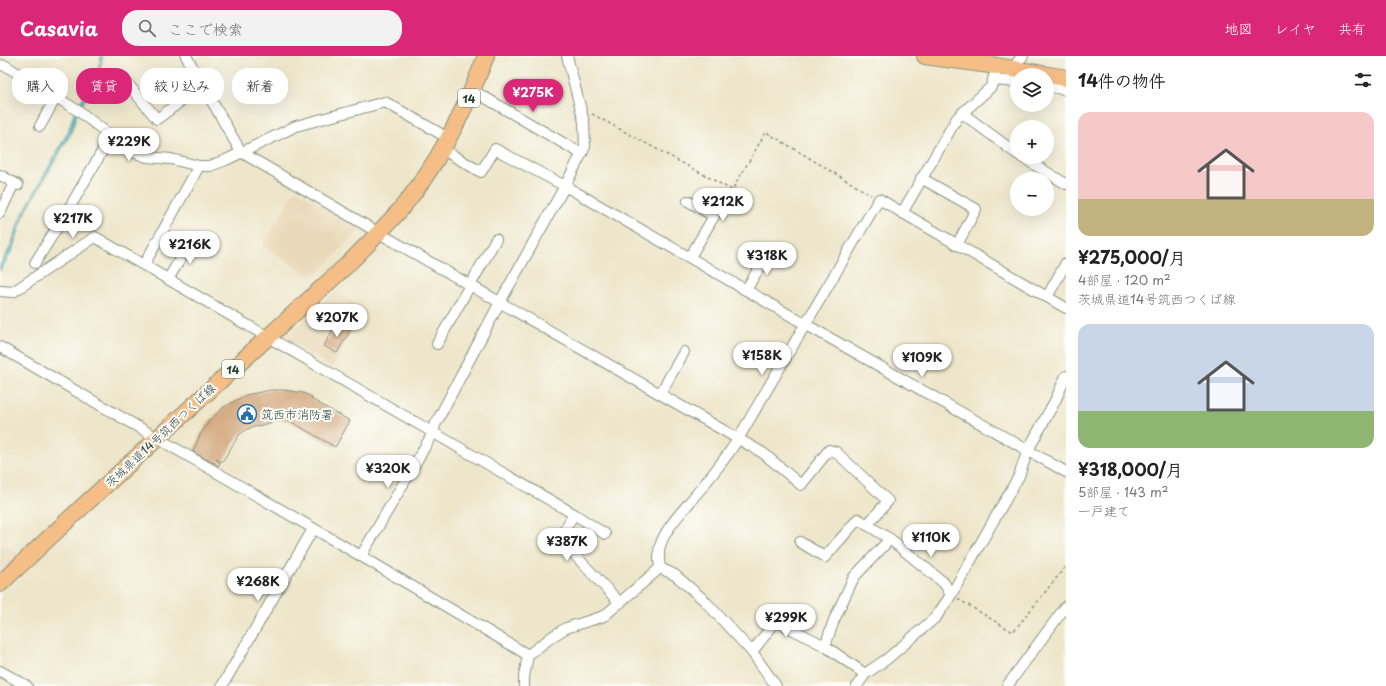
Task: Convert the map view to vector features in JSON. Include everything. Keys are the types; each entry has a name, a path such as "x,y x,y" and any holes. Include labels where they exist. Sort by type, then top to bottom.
{"main road":[{"name":"茨城県道14号筑西つくば線","path":"0,584 341,270 379,233 415,190 445,143 472,90 486,56"},
{"path":"924,56 995,72 1010,70"}],"street":[{"path":"186,56 193,68"},
{"path":"361,556 433,433 435,425 500,302 565,186 585,147 584,122 566,56"},
{"path":"0,65 6,66 12,70"},
{"path":"902,213 956,118 991,87 995,72"},
{"path":"1055,82 1066,90"},
{"path":"132,89 140,98"},
{"path":"472,90 582,154"},
{"path":"67,104 130,151 147,157 170,159 199,166 210,166 296,126 385,102 445,143 481,172 495,149 565,186 1066,472"},
{"path":"40,126 52,104"},
{"path":"145,104 157,119 177,104"},
{"path":"214,104 241,152 379,233 763,453 801,485 829,450 836,452 888,501 867,525"},
{"path":"962,113 1010,149"},
{"path":"35,263 111,136"},
{"path":"1032,164 1066,184"},
{"path":"144,265 199,166"},
{"path":"0,175 16,184 0,213"},
{"path":"922,178 976,209 957,245"},
{"path":"660,568 660,547 664,536 674,521 729,453 738,439 879,199 1066,308"},
{"path":"688,201 714,216 690,258"},
{"path":"0,291 13,292 95,237 574,514 605,534"},
{"path":"437,344 496,239"},
{"path":"168,279 192,240"},
{"path":"746,290 769,251"},
{"path":"1047,297 1066,263"},
{"path":"0,347 528,654"},
{"path":"660,394 684,352"},
{"path":"856,686 865,674 887,659 936,617 952,595 1019,476 1028,450 1055,401 1066,376"},
{"path":"574,514 560,538 561,543 573,553 620,603"},
{"path":"800,542 825,557 858,519 890,539 944,584 952,595"},
{"path":"222,686 313,529"},
{"path":"825,646 834,620 854,577 890,539"},
{"path":"524,686 528,654 566,628 604,616 660,568"},
{"path":"660,568 676,575 704,600 752,652 774,685"},
{"path":"1007,686 1066,606"},
{"path":"752,652 776,621 825,646 865,674"},
{"path":"0,671 27,686"}],"path":[{"path":"580,108 732,190 766,132 879,199"},
{"path":"952,595 1013,632 1066,566"}],"shaded area":[{"path":"295,190 362,227 313,278 263,246"},
{"path":"335,292 365,309 332,367 283,338"},
{"path":"0,543 21,555 0,576"}],"water":[{"path":"101,56 103,56 100,68 98,68"},
{"path":"79,104 83,104 77,114 71,133 23,218 12,251 0,271 0,265 10,248 20,219 68,132 74,113"}],"building":[{"path":"336,323 350,331 337,353 324,346"},
{"path":"271,390 284,390 303,393 350,421 335,447 290,421 280,420 247,429 239,435 222,462 216,459 220,463 218,466 214,462 213,463 193,452 200,435 210,420 224,407 246,395"}],"place":[{"name":"筑西市消防署","path":"247,414"}]}
